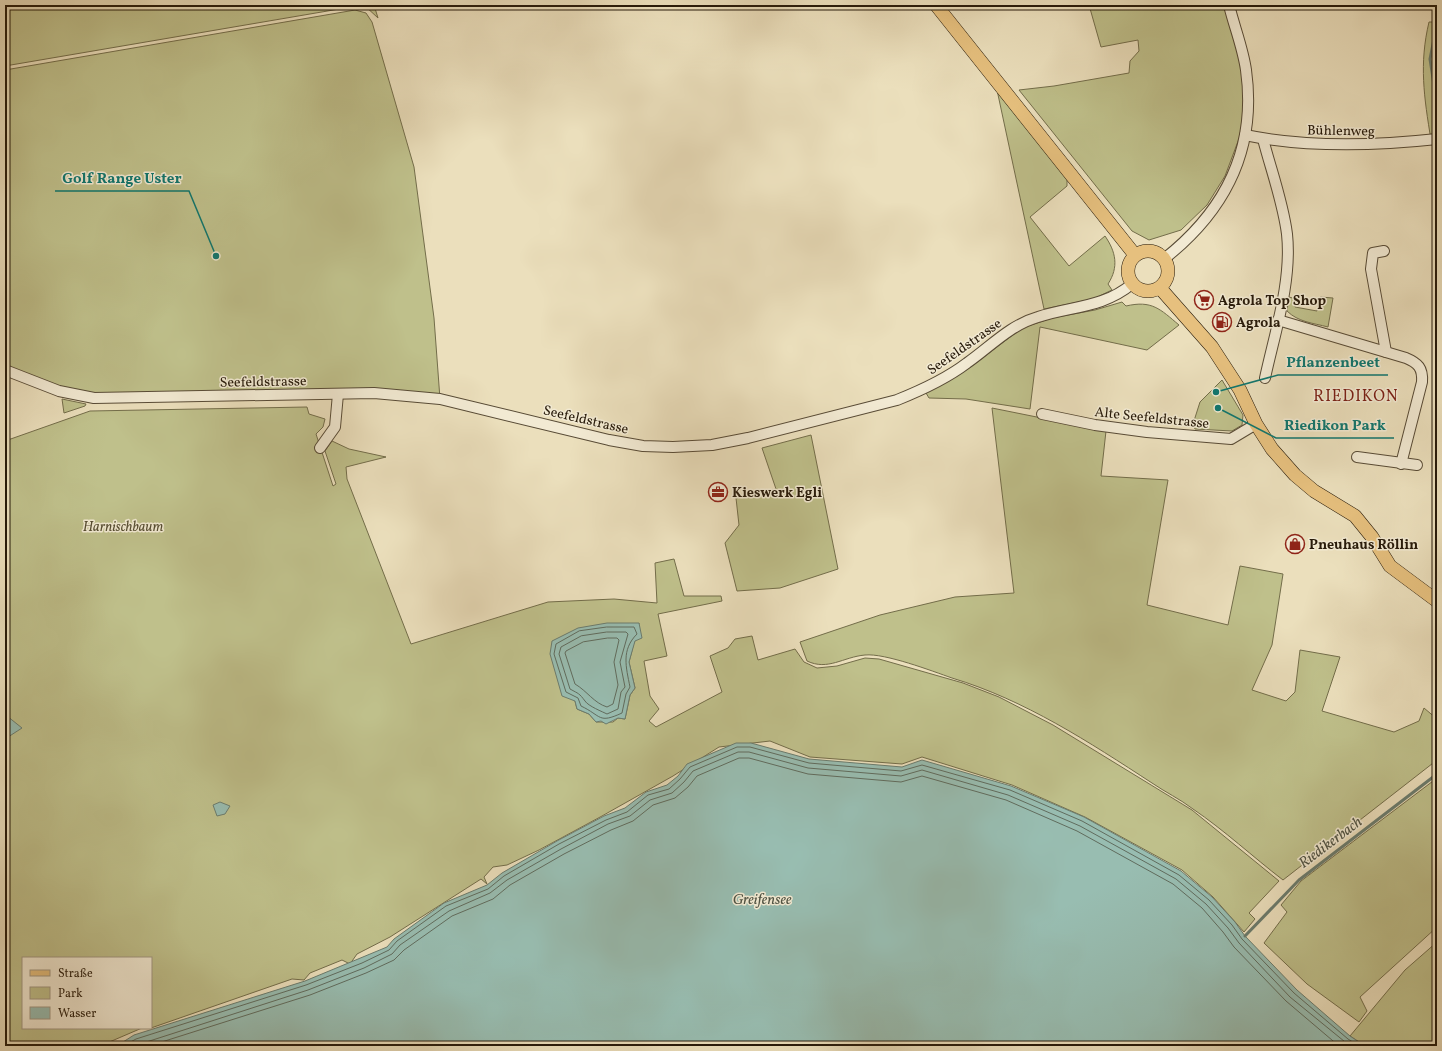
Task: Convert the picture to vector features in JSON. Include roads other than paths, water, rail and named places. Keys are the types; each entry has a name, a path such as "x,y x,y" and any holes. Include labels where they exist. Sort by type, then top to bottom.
{"main road":[{"path":"936,5 1135,255"},
{"path":"1147,251 1160,254 1164,259 1168,271 1164,283 1160,288 1148,292 1137,288 1132,284 1127,272 1128,266 1135,255 1147,251"},
{"path":"1160,288 1212,347 1240,390 1256,424 1272,450 1295,475 1318,494 1355,516 1372,536 1390,566 1437,601"}],"street":[{"path":"1164,259 1190,236 1213,211 1232,178 1238,163 1245,135 1249,103 1246,75 1229,5"},
{"name":"Bühlenweg","path":"1245,135 1282,143 1375,145 1437,139"},
{"path":"1263,139 1284,217 1287,234 1286,276 1265,378"},
{"path":"1384,251 1373,253 1370,269 1386,352"},
{"name":"Seefeldstrasse","path":"5,370 59,391 94,398 405,394 440,399 609,440 643,446 673,447 712,445 748,438 897,400 921,391 944,378 1017,326 1038,317 1102,302 1119,294 1132,284"},
{"path":"1278,320 1386,352 1412,361 1419,366 1422,372 1422,382 1401,464"},
{"path":"320,448 335,427 338,394"},
{"name":"Alte Seefeldstrasse","path":"1042,414 1095,425 1125,429 1231,439 1256,424"},
{"path":"1356,457 1417,465"}],"water":[{"path":"607,623 639,623 642,638 635,641 629,662 635,688 630,695 625,719 618,718 606,724 601,721 596,722 589,714 577,709 575,701 562,696 550,654 552,641 578,628"},
{"path":"7,716 22,728 5,739 5,717"},
{"name":"Greifensee","path":"736,743 751,743 809,759 902,767 922,760 1011,786 1084,817 1181,871 1212,897 1235,922 1245,936 1297,990 1350,1036 1365,1046 109,1046 123,1042 134,1035 305,981 387,947 394,939 444,903 487,885 502,873 557,841 604,816 625,808 646,792 667,785 678,776 687,764"},
{"path":"220,802 230,806 225,814 217,816 213,805"}],"waterway":[{"path":"1437,24 1430,59 1437,104"},
{"name":"Riedikerbach","path":"1245,936 1299,880 1437,774"}],"place":[{"name":"Golf Range Uster","path":"216,256"},
{"name":"Agrola Top Shop","path":"1204,300"},
{"name":"Agrola","path":"1222,322"},
{"name":"Pflanzenbeet","path":"1216,392"},
{"name":"Riedikon Park","path":"1218,408"},
{"name":"Kieswerk Egli","path":"718,492"},
{"name":"Pneuhaus Röllin","path":"1295,544"}],"district":[{"name":"RIEDIKON","path":"1356,395"}],"park label":[{"name":"Harnischbaum","path":"123,526"}]}
